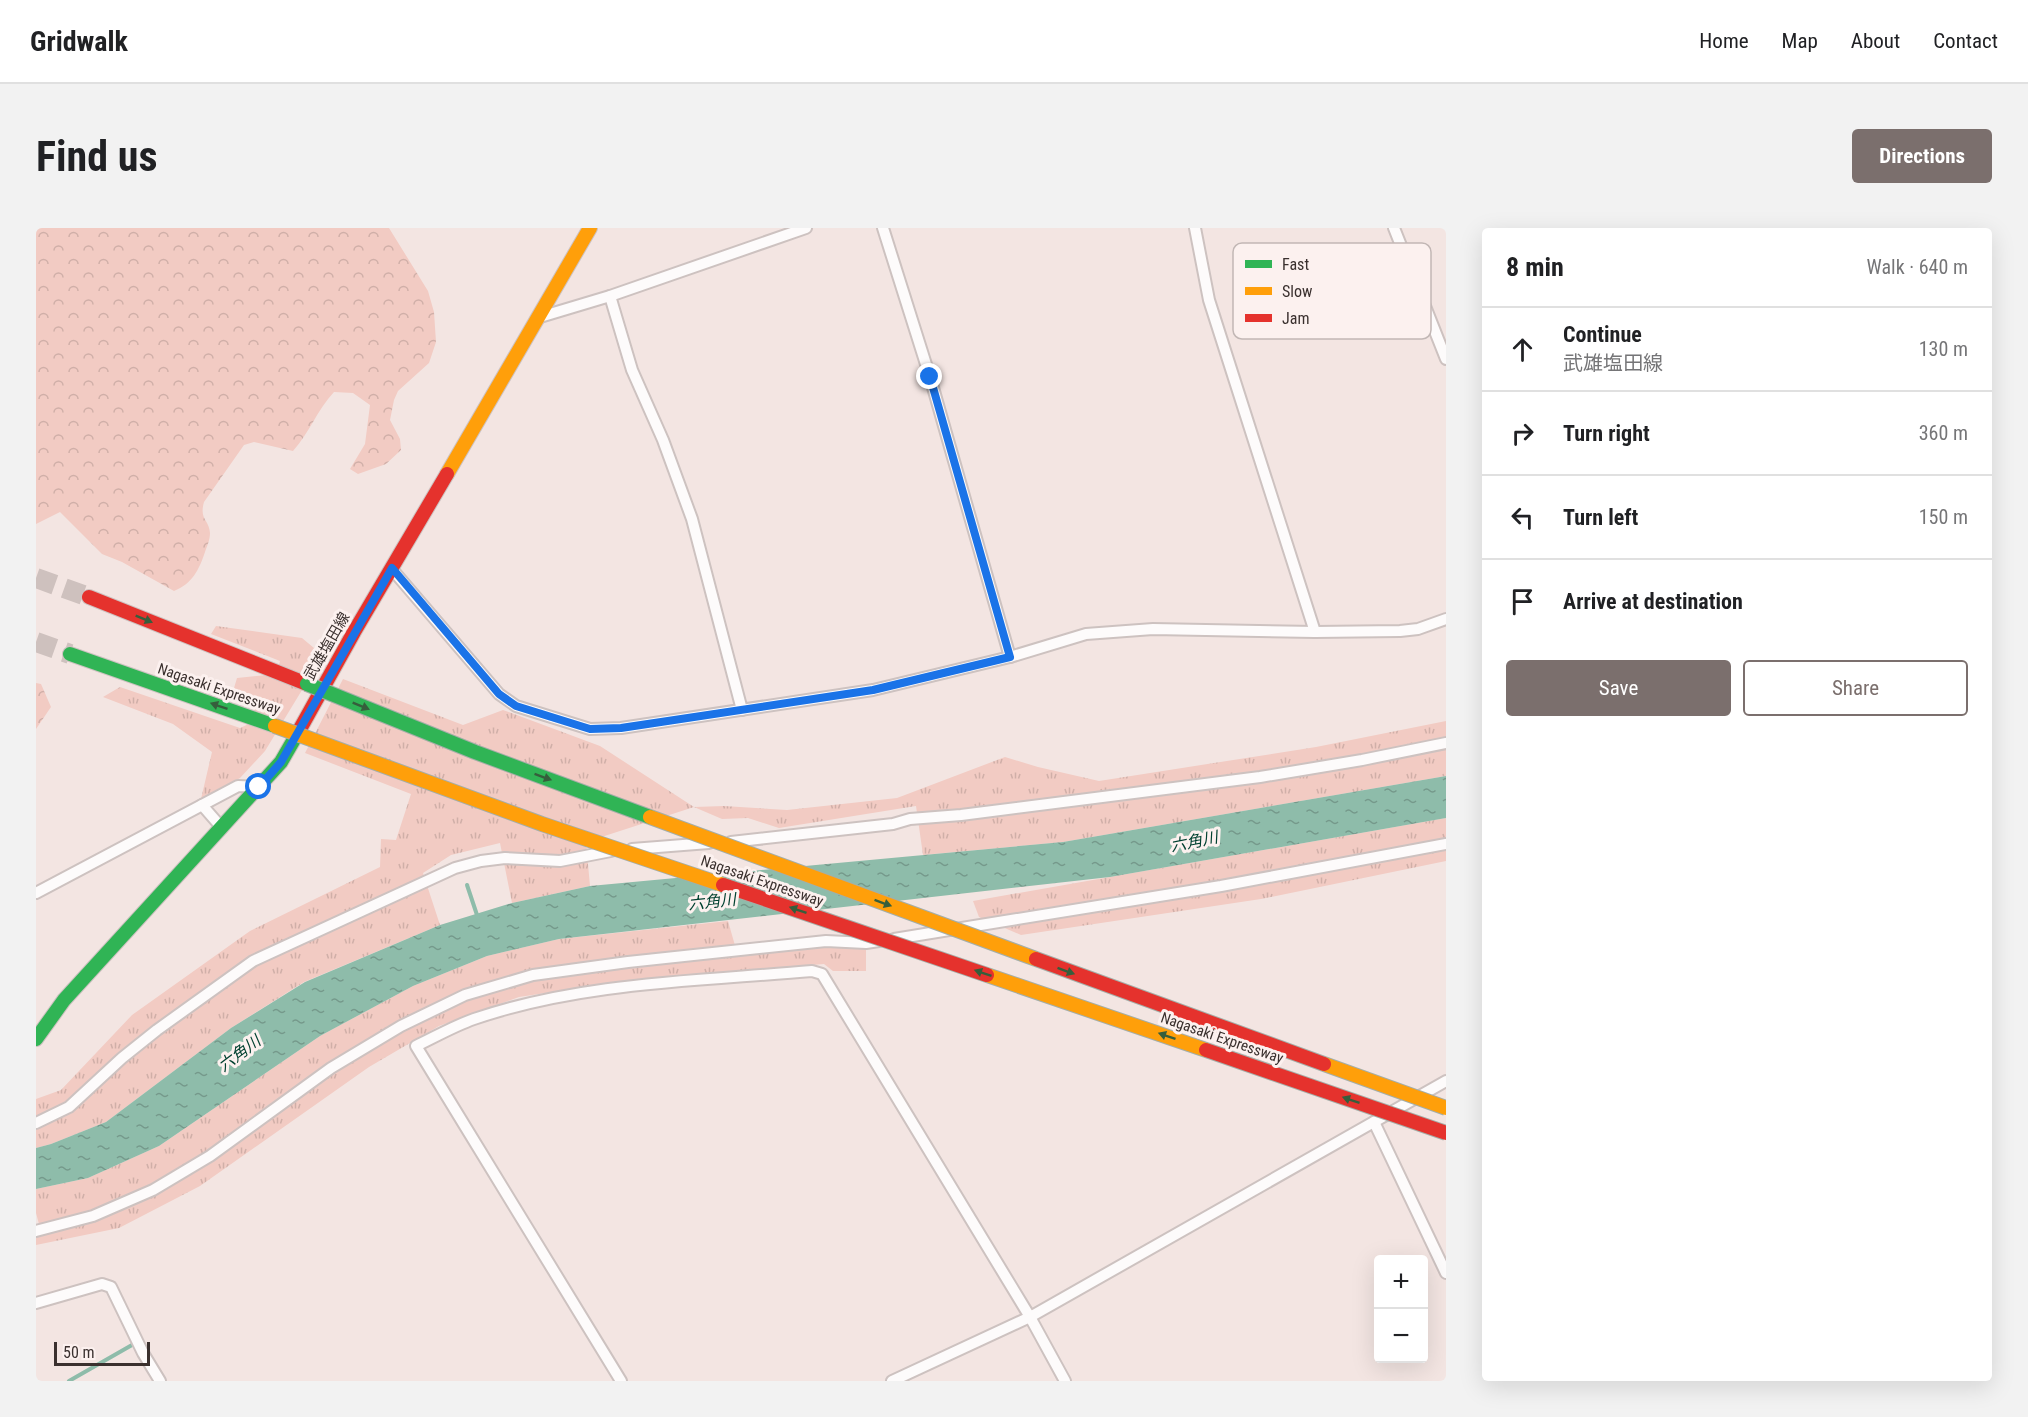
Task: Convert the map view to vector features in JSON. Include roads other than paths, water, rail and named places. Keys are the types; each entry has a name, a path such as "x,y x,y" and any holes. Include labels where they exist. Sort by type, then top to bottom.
{"main road":[{"name":"武雄塩田線","path":"36,1039 64,1000 281,762 590,228"},
{"name":"Nagasaki Expressway","path":"89,597 486,756 1446,1108"},
{"name":"Nagasaki Expressway","path":"70,654 542,824 941,958 1446,1133"}],"street":[{"path":"540,317 610,296 806,228"},
{"path":"883,228 934,388 1010,657"},
{"path":"1195,228 1209,300 1315,633"},
{"path":"1394,228 1400,243"},
{"path":"610,296 632,370 663,440 692,519 742,710"},
{"path":"1431,321 1446,359"},
{"path":"392,568 499,694 516,706 590,729 621,728 873,690 1010,657 1086,634 1154,629 1315,633 1400,632 1418,629 1446,619"},
{"path":"36,1123 69,1107 122,1058 157,1030 253,961 455,868 505,858 560,861 605,852 777,838 893,824 910,819 962,815 1260,777 1362,760 1446,742"},
{"path":"36,893 238,786 259,787"},
{"path":"202,805 222,828"},
{"path":"36,1231 93,1216 153,1190 210,1156 331,1068 400,1026 465,995 533,975 627,962 826,941 866,944 1221,886 1446,844"},
{"path":"621,1381 416,1046 472,1020 539,1001 626,987 812,971 822,975 1030,1317 1065,1381"},
{"path":"892,1381 1030,1317 1446,1081"},
{"path":"1374,1122 1446,1273"},
{"path":"36,1303 102,1284 111,1287 142,1353 160,1381"}],"water":[{"name":"六角川","path":"1446,776 1446,818 1110,877 559,939 487,956 413,986 320,1036 159,1146 88,1178 36,1189 36,1148 106,1122 231,1028 305,982 440,925 512,903 590,886 1063,842"}],"waterway":[{"path":"467,885 478,918"},
{"path":"69,1381 132,1345"}],"tunnel":[{"path":"36,578 89,597"},
{"path":"36,642 70,654"}]}
